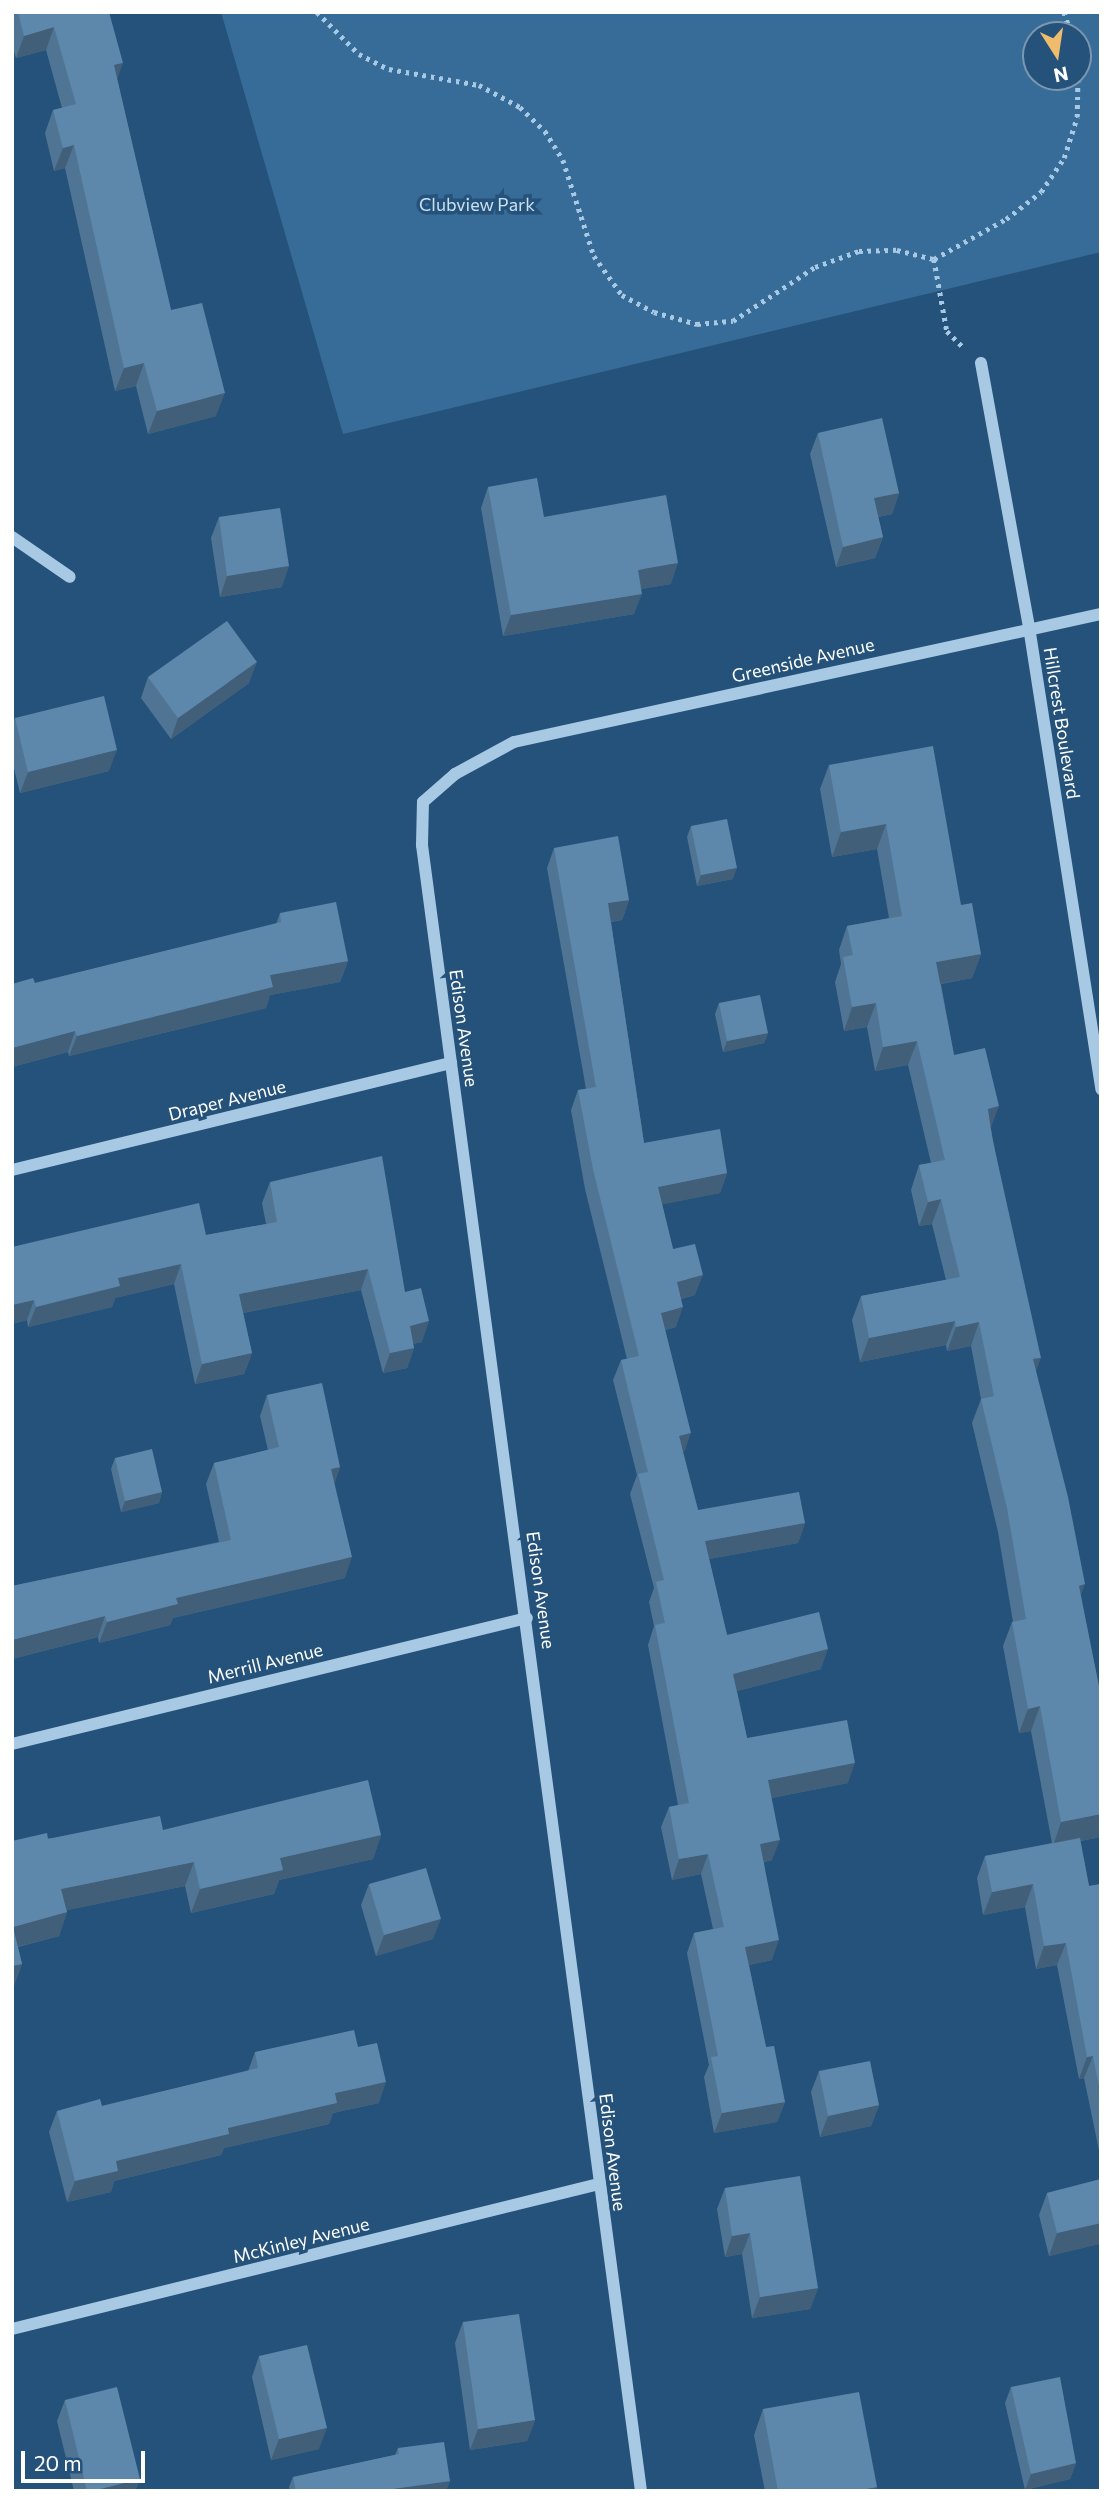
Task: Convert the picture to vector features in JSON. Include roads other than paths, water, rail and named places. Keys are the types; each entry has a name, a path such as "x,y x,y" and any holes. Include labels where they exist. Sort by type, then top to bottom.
{"street":[{"name":"Hillcrest Boulevard","path":"981,363 1029,627 1101,1089"},
{"path":"12,537 70,577"},
{"name":"Greenside Avenue","path":"514,742 1029,627 1101,614"},
{"name":"Edison Avenue","path":"514,742 455,775 424,802 422,845 527,1618 641,2491"},
{"name":"Draper Avenue","path":"12,1170 451,1063"},
{"name":"Merrill Avenue","path":"12,1744 527,1618"},
{"name":"McKinley Avenue","path":"12,2329 599,2184"}],"park label":[{"name":"Clubview Park","path":"477,204"}]}
